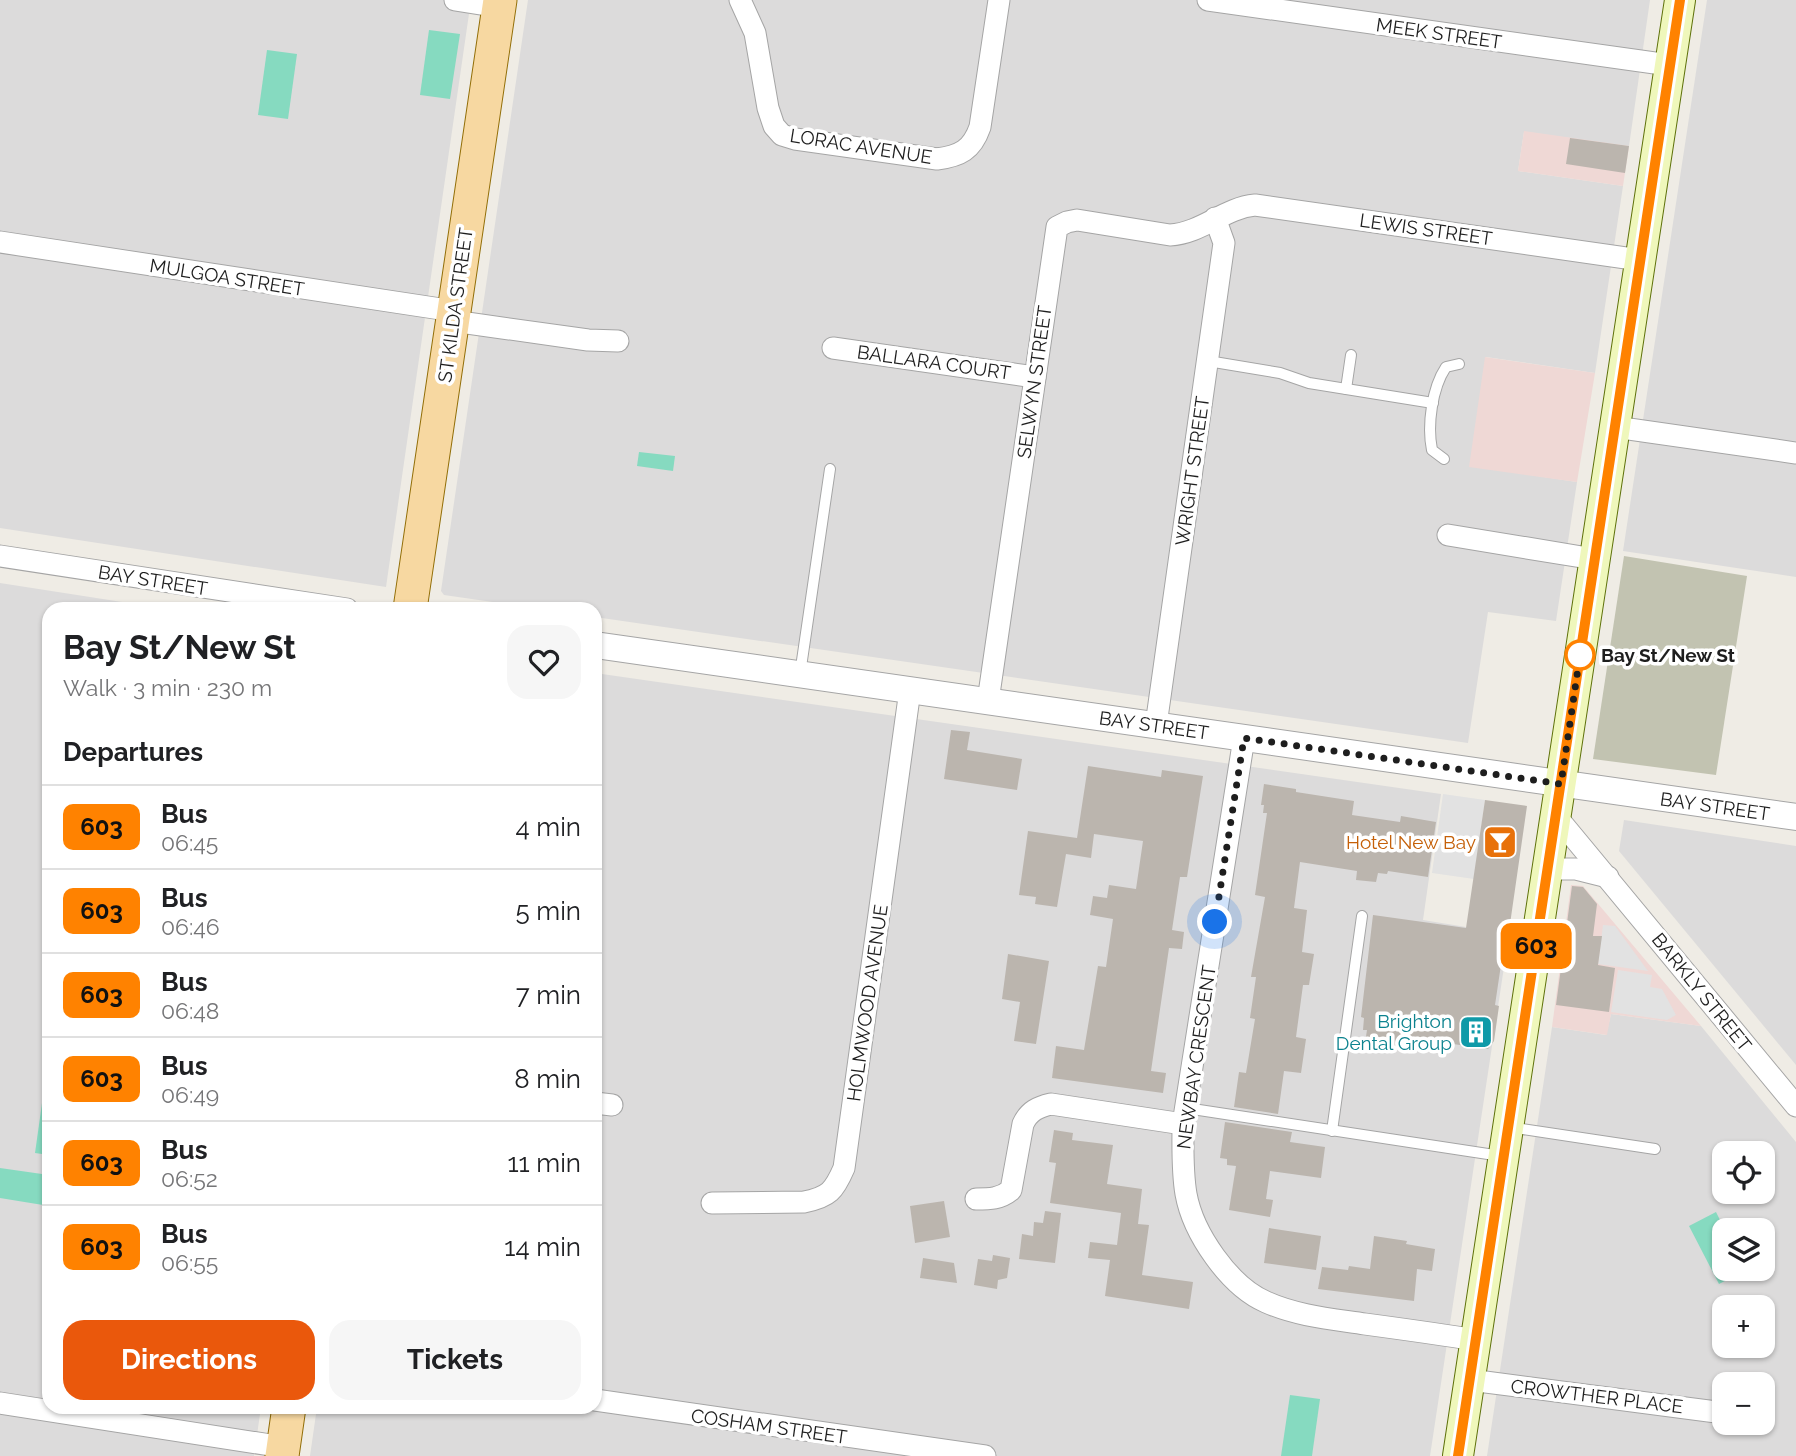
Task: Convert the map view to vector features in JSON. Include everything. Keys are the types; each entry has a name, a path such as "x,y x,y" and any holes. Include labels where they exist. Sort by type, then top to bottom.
{"main road":[{"path":"1458,1456 1679,0"},
{"name":"ST KILDA STREET","path":"411,602 500,4"},
{"path":"282,1451 288,1414"}],"street":[{"path":"455,0 500,4"},
{"name":"LORAC AVENUE","path":"740,0 755,33 768,108 774,125 782,135 937,159 968,150 976,139 999,0"},
{"name":"MEEK STREET","path":"1208,0 1308,7 1669,65"},
{"name":"LEWIS STREET","path":"1215,218 1231,210 1255,205 1640,260"},
{"name":"WRIGHT STREET","path":"1156,725 1224,243 1215,218"},
{"name":"SELWYN STREET","path":"988,701 1057,227 1077,220 1170,235 1194,231 1215,218"},
{"name":"MULGOA STREET","path":"0,242 454,316 588,341 618,341"},
{"name":"BALLARA COURT","path":"833,348 1035,377"},
{"path":"1615,427 1796,453"},
{"path":"1448,535 1594,559"},
{"name":"BAY STREET","path":"0,556 301,602"},
{"name":"BAY STREET","path":"602,646 1796,817"},
{"name":"HOLMWOOD AVENUE","path":"712,1203 804,1202 817,1199 828,1195 844,1168 910,690"},
{"name":"NEWBAY CRESCENT","path":"1244,738 1184,1116 1182,1158 1186,1196 1197,1226 1214,1255 1238,1284 1264,1301 1296,1312 1476,1339"},
{"name":"BARKLY STREET","path":"1556,816 1796,1106"},
{"path":"1548,869 1576,869 1608,877"},
{"path":"975,1199 1003,1197 1012,1190 1023,1124 1027,1115 1040,1107 1051,1104 1184,1116"},
{"name":"CROWTHER PLACE","path":"1470,1380 1712,1411"},
{"name":"COSHAM STREET","path":"602,1401 985,1456"},
{"path":"0,1404 42,1411"},
{"path":"60,1414 282,1451"}],"lane":[{"path":"1346,389 1351,355"},
{"path":"1208,361 1280,373 1309,383 1433,403"},
{"path":"1444,458 1432,450 1430,440 1433,403 1441,374 1446,367 1459,364"},
{"path":"800,674 830,469"},
{"path":"1332,1131 1362,916"},
{"path":"1184,1116 1332,1131 1504,1157"},
{"path":"1509,1127 1655,1149"}],"shaded area":[{"path":"0,0 471,0 386,587 0,528"},
{"path":"528,0 1650,0 1629,146 1524,132 1518,171 1623,186 1595,373 1486,357 1470,466 1577,482 1556,621 1488,612 1468,743 602,618 602,602 492,602 444,595 441,591"},
{"path":"1707,0 1796,0 1796,577 1623,551"},
{"path":"1524,131 1629,146 1623,186 1518,171"},
{"path":"1485,357 1595,373 1577,482 1469,467"},
{"path":"1624,556 1747,576 1716,775 1593,759"},
{"path":"0,583 122,602 42,602 42,1414 260,1414 254,1456 0,1456"},
{"path":"602,674 1441,794 1423,920 1509,934 1430,1456 310,1456 316,1414 602,1414"},
{"path":"1443,794 1485,800 1474,879 1432,873"},
{"path":"1624,820 1796,846 1796,1065 1619,851"},
{"path":"1571,885 1583,886 1701,1026 1611,1014 1607,1035 1552,1027"},
{"path":"1603,925 1615,926 1648,971 1598,964"},
{"path":"1618,970 1652,975 1650,987 1662,989 1676,1015 1667,1020 1611,1012"},
{"path":"1611,1014 1701,1026 1796,1142 1796,1456 1487,1456 1552,1027 1606,1035"}],"green space":[{"path":"429,30 460,34 450,99 420,95"},
{"path":"267,50 297,54 288,119 258,115"},
{"path":"639,452 675,456 673,471 637,466"},
{"path":"42,1103 42,1154 35,1153"},
{"path":"0,1168 42,1174 42,1205 0,1198"},
{"path":"1716,1212 1719,1218 1712,1218 1712,1270 1689,1226"},
{"path":"1290,1395 1320,1399 1312,1456 1281,1456"}],"building":[{"path":"1570,138 1629,146 1625,173 1566,164"},
{"path":"951,730 970,732 967,750 1022,759 1017,790 944,779"},
{"path":"1088,766 1161,777 1162,770 1203,776 1187,877 1180,877 1172,930 1184,932 1182,949 1169,948 1151,1071 1166,1073 1163,1093 1052,1078 1056,1046 1084,1050 1098,966 1106,967 1113,919 1090,915 1093,896 1107,898 1109,885 1136,889 1143,841 1094,834 1091,858 1066,854 1057,907 1035,904 1036,897 1019,895 1028,831 1077,838"},
{"path":"1264,784 1354,801 1352,815 1400,822 1401,816 1436,822 1428,877 1388,871 1387,874 1378,873 1376,882 1356,880 1357,871 1300,862 1294,908 1307,910 1302,952 1314,954 1309,985 1303,985 1296,1037 1306,1039 1301,1073 1284,1071 1278,1114 1234,1107 1239,1072 1246,1073 1255,1019 1250,1018 1256,977 1251,977 1265,897 1255,895 1267,813 1263,813 1264,805 1261,805"},
{"path":"1485,800 1527,806 1495,1005 1499,1006 1494,1041 1488,1049 1432,1041 1431,1051 1365,1043 1367,1030 1363,1030 1364,1018 1361,1017 1373,915 1466,928"},
{"path":"1572,886 1583,887 1597,904 1593,936 1602,936 1598,965 1615,968 1609,1012 1556,1005"},
{"path":"1008,954 1049,961 1036,1044 1014,1041 1020,1002 1002,999"},
{"path":"1225,1122 1292,1132 1290,1142 1325,1147 1321,1178 1270,1171 1266,1199 1273,1200 1270,1217 1229,1210 1236,1166 1227,1165 1227,1159 1220,1158"},
{"path":"1054,1130 1073,1133 1072,1140 1113,1145 1107,1184 1142,1189 1138,1224 1149,1225 1142,1275 1193,1282 1189,1309 1105,1296 1110,1260 1088,1258 1090,1242 1117,1245 1121,1213 1050,1203 1056,1163 1049,1162"},
{"path":"944,1201 950,1237 915,1243 910,1206"},
{"path":"1045,1211 1061,1213 1055,1263 1019,1259 1022,1234 1033,1236 1034,1222 1043,1223"},
{"path":"1269,1228 1321,1236 1316,1270 1264,1263"},
{"path":"1374,1236 1435,1249 1432,1271 1417,1269 1414,1301 1318,1289 1322,1267 1348,1270 1349,1266 1370,1269"},
{"path":"993,1255 1010,1258 1007,1278 998,1280 997,1289 974,1285 978,1259 992,1261"},
{"path":"923,1258 954,1263 957,1283 920,1278"}],"bus line":[{"name":"603","path":"1458,1456 1680,0"}],"place":[{"name":"Bay St/New St","path":"1580,655"},
{"name":"Hotel New Bay","path":"1500,842"},
{"name":"Brighton Dental Group","path":"1476,1032"}],"route":[{"path":"1215,922 1244,738 1561,784 1580,655"}]}
